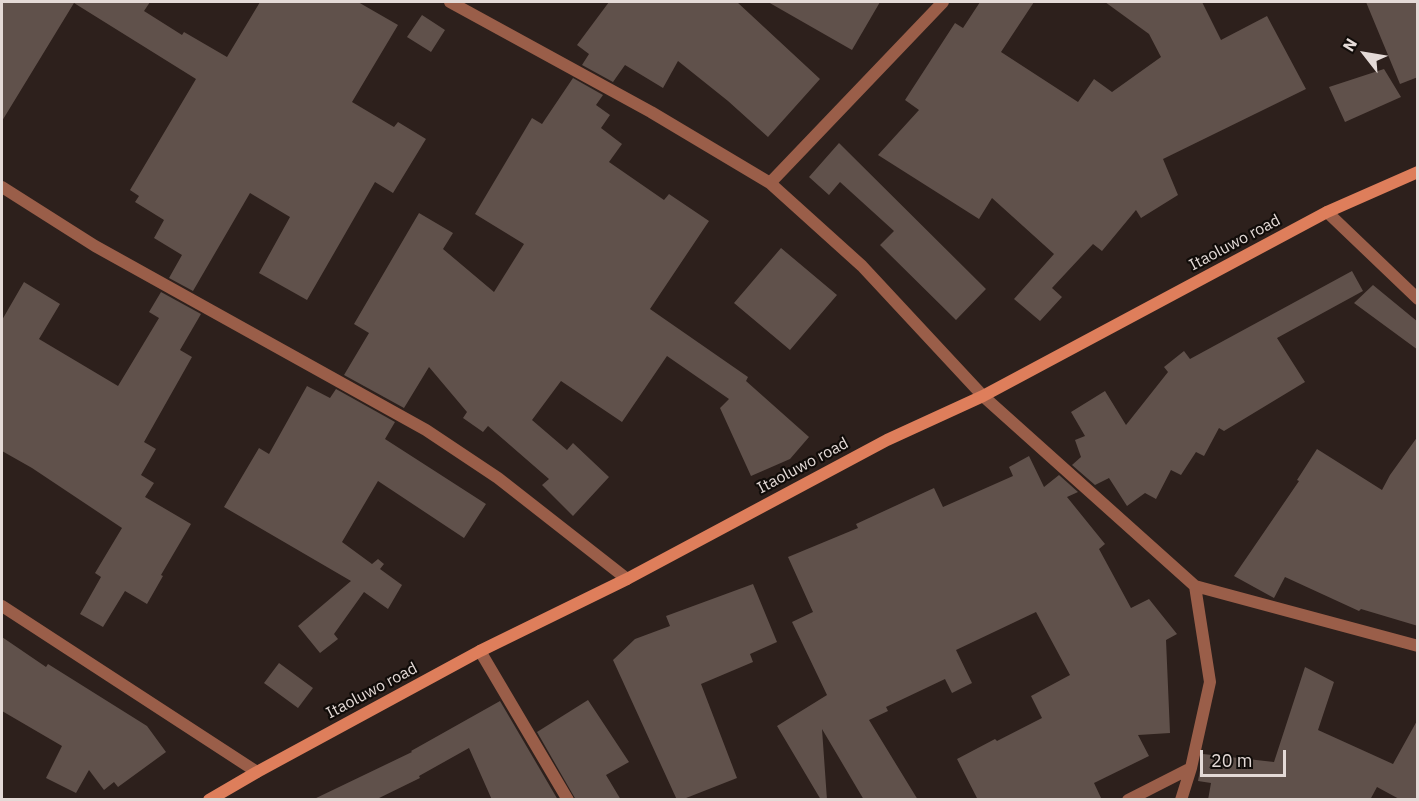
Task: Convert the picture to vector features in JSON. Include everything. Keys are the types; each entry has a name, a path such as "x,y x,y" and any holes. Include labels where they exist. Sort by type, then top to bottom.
{"street":[{"path":"450,2 651,112 770,183 862,266 983,396 1195,586 1418,646"},
{"path":"770,183 943,2"},
{"name":"Itaoluwo road","path":"209,800 480,651 627,579 887,440 983,396 1327,212 1418,172"},
{"path":"2,187 95,246 426,430 498,478 627,579"},
{"path":"1327,212 1418,299"},
{"path":"1181,800 1191,768 1210,682 1195,586"},
{"path":"2,606 257,772"},
{"path":"480,651 568,800"},
{"path":"1128,800 1191,768"}],"building":[{"path":"2,2 150,2 144,11 182,35 184,32 227,57 260,2 358,2 398,25 352,102 394,127 398,122 426,139 393,193 375,182 307,300 259,273 290,217 250,193 193,291 169,278 182,255 154,238 164,220 135,202 139,196 130,190 196,79 74,3 2,121"},
{"path":"609,2 737,2 820,79 768,137 678,61 663,88 625,65 613,82 582,65 589,54 577,45"},
{"path":"768,2 880,2 852,50"},
{"path":"980,2 1034,2 1001,52 1078,102 1094,79 1112,92 1161,57 1149,34 1105,2 1202,2 1221,40 1267,16 1306,89 1163,159 1178,195 1141,218 1136,210 1102,251 1093,244 1052,288 1062,297 1040,321 1014,299 1054,254 992,198 979,219 878,155 919,110 905,100 955,23 963,28"},
{"path":"1366,2 1418,2 1418,77 1400,84"},
{"path":"422,15 445,30 431,52 407,37"},
{"path":"1384,69 1401,97 1345,122 1329,87"},
{"path":"573,78 603,95 596,105 610,115 601,128 622,144 609,162 664,200 669,194 709,221 650,309 748,377 746,381 809,437 790,459 751,476 720,408 729,399 667,356 622,422 561,381 532,420 567,450 573,443 609,477 573,516 542,485 549,479 488,426 483,432 463,418 467,412 429,367 404,408 344,375 369,333 354,324 419,213 453,233 443,249 494,292 524,244 475,214 532,118 542,124"},
{"path":"839,143 986,289 956,320 880,245 894,231 840,182 829,195 809,177"},
{"path":"781,248 837,295 790,350 734,303"},
{"path":"1352,271 1363,291 1277,338 1305,382 1224,431 1219,428 1204,456 1196,452 1181,475 1171,470 1156,499 1145,493 1127,506 1109,478 1095,485 1072,465 1081,457 1075,440 1085,436 1071,412 1105,391 1126,425 1168,372 1164,367 1184,351 1190,359"},
{"path":"24,282 60,304 39,339 118,386 159,318 149,312 161,292 201,314 180,350 192,357 144,442 156,449 141,475 154,483 145,497 191,524 147,604 125,591 103,627 80,614 101,577 95,573 122,528 32,468 2,451 2,320"},
{"path":"1373,285 1418,322 1418,350 1354,303"},
{"path":"307,386 330,398 336,389 395,422 385,439 486,504 464,538 378,481 342,542 372,564 378,559 384,564 380,569 402,585 388,609 364,592 334,634 338,639 320,653 298,626 351,581 224,507 259,448 269,454"},
{"path":"1418,436 1418,626 1361,609 1359,611 1285,577 1274,598 1234,576 1299,481 1297,480 1317,449 1382,490"},
{"path":"1029,456 1044,487 1059,475 1078,492 1067,497 1105,544 1099,549 1131,608 1149,599 1177,634 1166,640 1170,733 1138,735 1149,756 1094,783 1102,800 978,800 957,759 1042,718 1031,696 1070,675 1036,612 956,650 972,683 952,693 945,679 886,707 888,711 869,720 918,800 864,800 822,729 827,800 821,800 777,726 827,695 792,622 813,612 788,557 858,528 856,524 934,488 943,507 1013,476 1009,467"},
{"path":"753,584 777,642 750,654 753,662 701,684 737,778 677,800 613,660 635,639 670,626 666,616"},
{"path":"2,637 46,667 48,664 147,726 166,752 118,787 114,782 104,790 89,770 76,793 46,778 62,746 2,711"},
{"path":"279,663 313,688 298,708 264,683"},
{"path":"1305,667 1334,682 1318,730 1393,764 1418,719 1418,800 1401,800 1377,787 1370,800 1208,800 1211,783 1198,781 1203,754 1274,762"},
{"path":"588,700 629,762 606,775 621,800 576,800 537,732"},
{"path":"500,701 558,800 492,800 469,748 419,776 420,778 375,800 312,800 412,752"}]}
